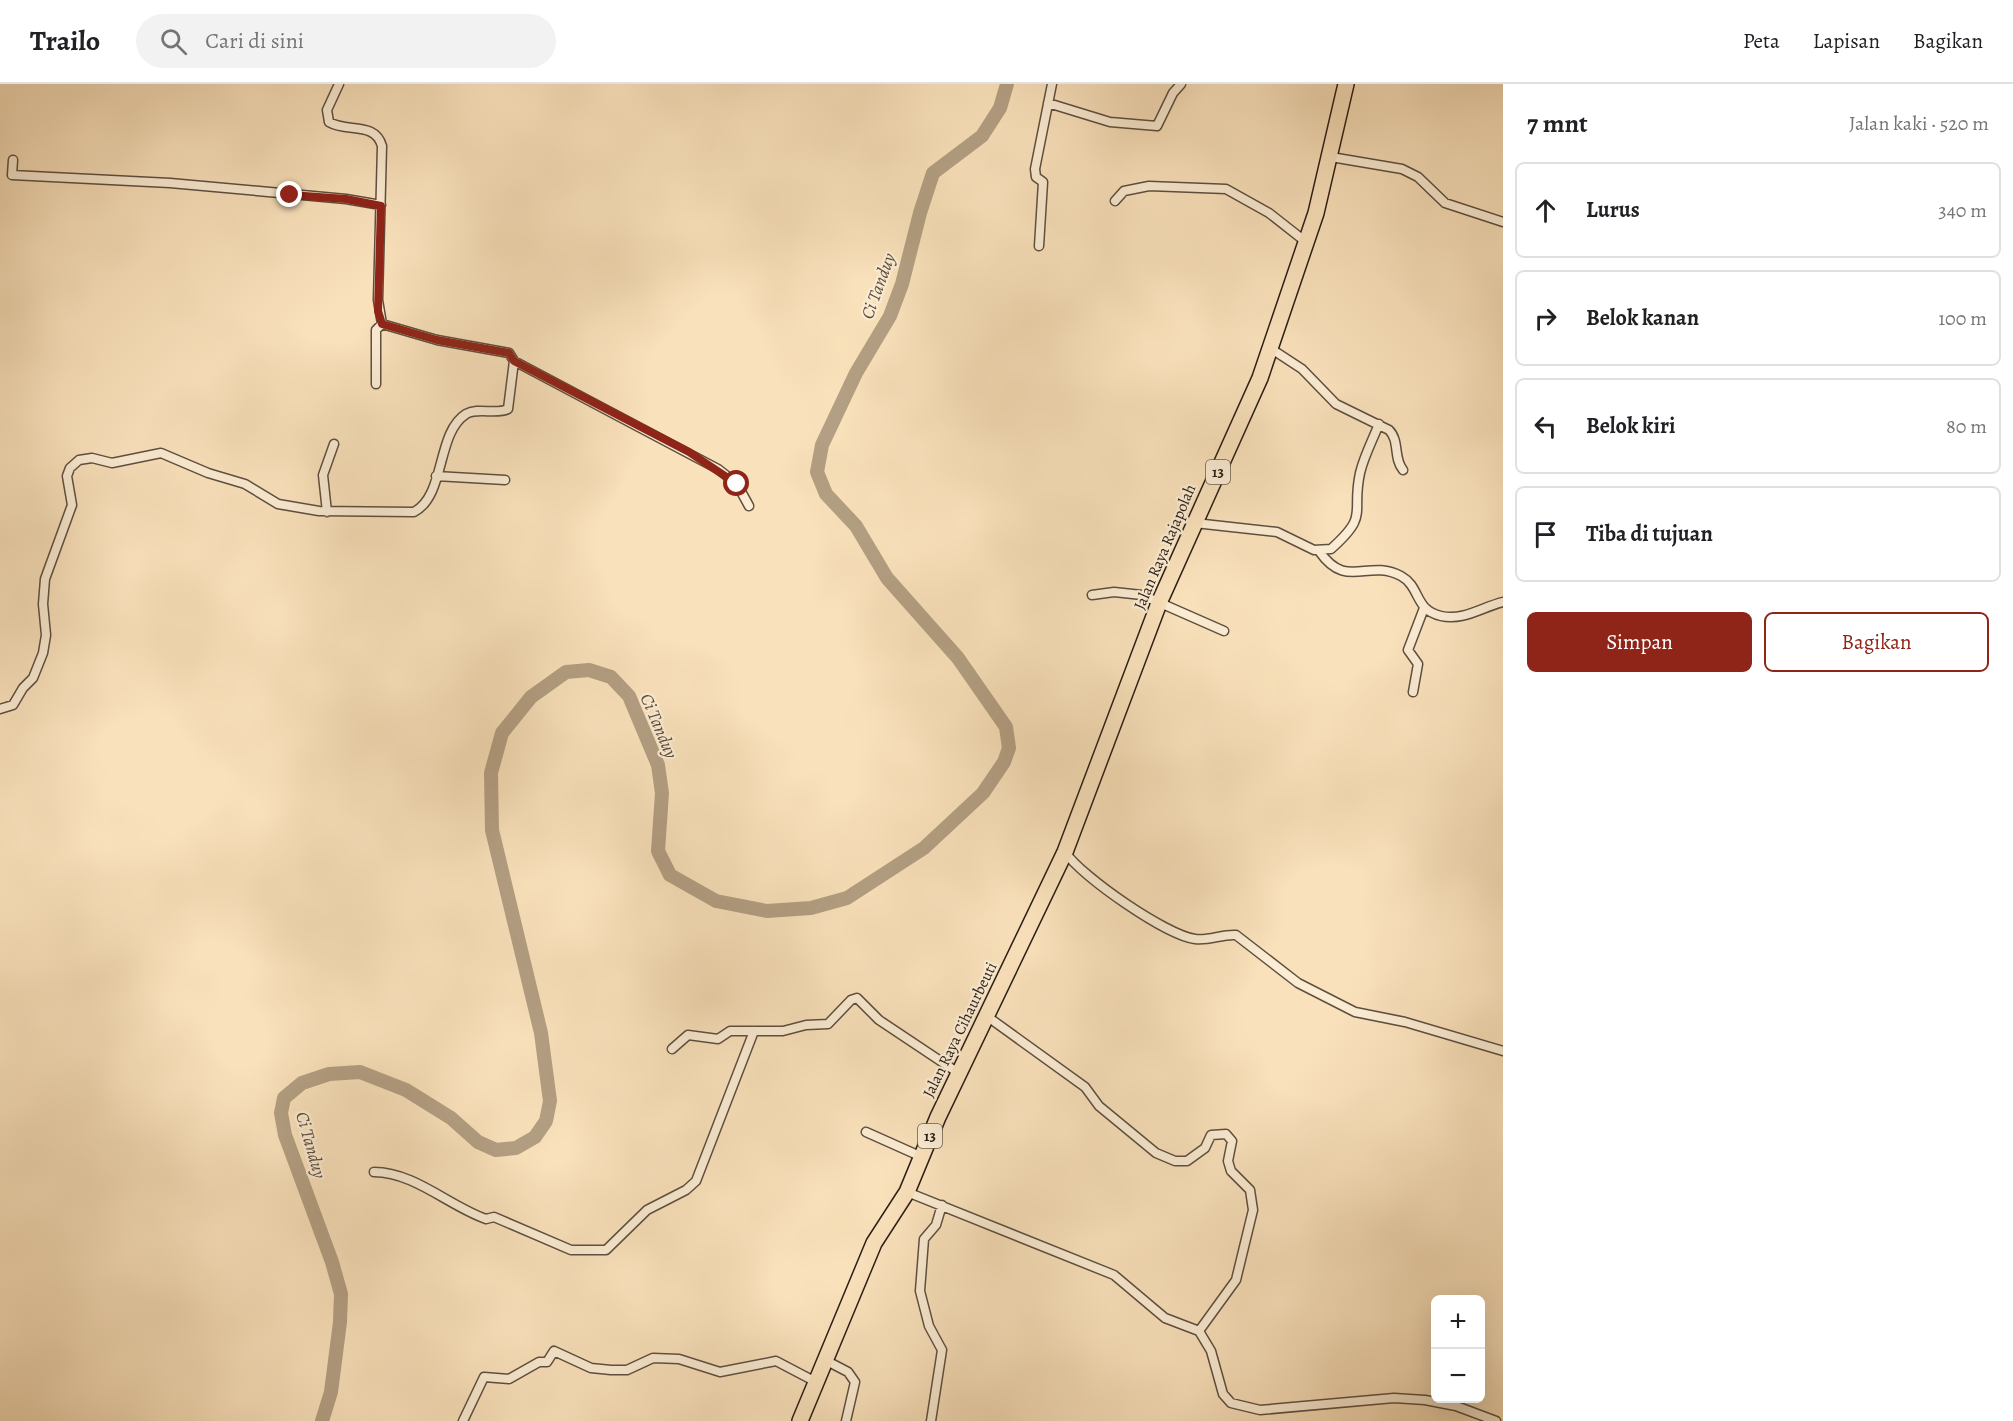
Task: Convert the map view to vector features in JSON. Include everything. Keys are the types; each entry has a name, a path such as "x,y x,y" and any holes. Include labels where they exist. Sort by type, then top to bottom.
{"highway":[{"name":"Jalan Raya Rajapolah","path":"1065,852 1159,604 1260,378 1306,242 1331,157 1346,84"},
{"name":"Jalan Raya Cihaurbeuti","path":"800,1421 873,1243 907,1192 938,1117 988,1017 1065,852"}],"street":[{"path":"339,84 327,110 328,120 336,126 370,130 380,140 383,163 378,311 382,324"},
{"path":"1039,246 1043,182 1036,177 1035,169 1052,84"},
{"path":"1048,102 1110,122 1157,126 1170,98 1181,84"},
{"path":"1331,157 1402,169 1418,177 1445,203 1503,222"},
{"path":"13,159 12,175 170,183 346,199 381,206"},
{"path":"1115,201 1124,191 1149,186 1226,189 1269,213 1306,242"},
{"path":"382,324 437,340 506,352 514,361 718,469 737,484 748,506"},
{"path":"376,384 376,333 382,324"},
{"path":"1270,348 1302,369 1336,404 1379,424 1395,436 1397,460 1403,470"},
{"path":"0,708 13,705 23,688 33,678 43,653 46,635 43,604 45,579 72,505 67,476 70,468 79,460 92,458 112,463 161,453 208,473 245,484 272,502 327,512 414,512 422,508 428,500 449,440 465,415 508,409 514,361"},
{"path":"1318,551 1331,549 1354,525 1358,516 1360,473 1379,424"},
{"path":"327,512 323,475 334,444"},
{"path":"436,476 505,480"},
{"path":"1195,523 1277,532 1318,551 1328,564 1339,571 1370,570 1401,576 1411,584 1424,608 1443,616 1454,617 1503,602"},
{"path":"1092,595 1128,593 1142,595 1224,631"},
{"path":"1413,692 1418,664 1408,649 1424,608"},
{"path":"1065,852 1100,884 1153,921 1184,937 1197,940 1236,935 1298,983 1355,1012 1405,1022 1503,1051"},
{"path":"672,1049 686,1035 718,1039 730,1031 783,1031 806,1025 828,1024 851,1000 857,998 879,1020 960,1075"},
{"path":"988,1017 1085,1087 1099,1106 1156,1153 1175,1161 1186,1161 1205,1148 1211,1135 1226,1134 1232,1141 1228,1161 1231,1171 1250,1190 1253,1210 1236,1280 1199,1331"},
{"path":"374,1172 389,1173 470,1213 485,1219 495,1217 567,1249 606,1250 647,1210 686,1190 696,1181 754,1031"},
{"path":"866,1132 922,1157"},
{"path":"907,1192 942,1204 1114,1275 1165,1318 1199,1331 1210,1351 1223,1394 1231,1403 1260,1410 1394,1398 1425,1400 1456,1406 1496,1421"},
{"path":"931,1421 942,1350 929,1326 920,1291 924,1239 936,1225 942,1204"},
{"path":"463,1421 484,1377 509,1379 539,1362 547,1362 554,1351 591,1368 611,1370 627,1370 653,1358 679,1359 720,1372 776,1361 816,1382"},
{"path":"825,1360 848,1372 855,1382 846,1421"}],"waterway":[{"name":"Ci Tanduy","path":"322,1421 331,1392 340,1322 341,1294 332,1262 285,1135 281,1113 284,1098 302,1083 329,1074 360,1072 406,1090 451,1118 478,1142 496,1150 516,1148 535,1137 546,1121 550,1101 541,1033 492,830 491,773 502,733 531,697 566,672 589,670 611,677 629,696 658,765 662,793 658,851 670,875 716,901 767,911 811,908 847,898 924,848 983,793 1004,762 1009,748 1006,727 958,658 887,578 856,526 826,494 817,472 822,445 856,373 890,316 902,284 933,173 982,136 1000,108 1007,84"}],"route":[{"path":"290,195 346,199 381,206 378,311 382,324 388,327 399,327 437,340 509,353 514,361 689,452 718,469 737,484"}]}
